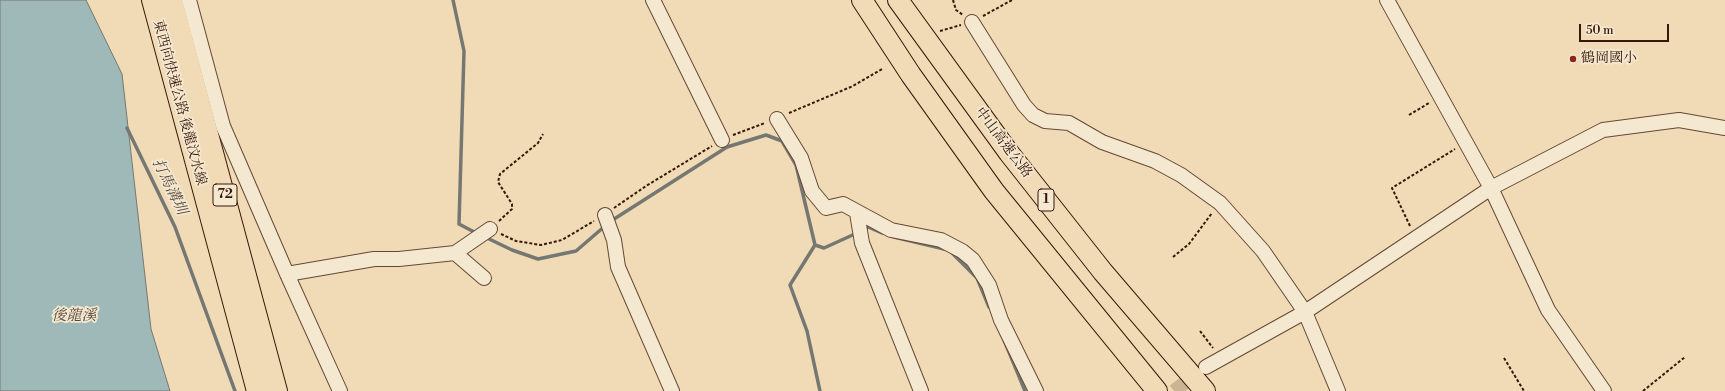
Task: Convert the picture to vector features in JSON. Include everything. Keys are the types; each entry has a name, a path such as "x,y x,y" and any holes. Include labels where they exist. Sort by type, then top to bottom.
{"highway":[{"name":"東西向快速公路 後龍汶水線","path":"152,0 257,391"},
{"name":"東西向快速公路 後龍汶水線","path":"172,0 278,391"},
{"path":"862,0 911,75 994,191 1157,391"},
{"name":"中山高速公路","path":"898,0 939,59 1029,178 1103,272 1205,391"}],"street":[{"path":"189,0 223,126 287,274 340,391"},
{"path":"653,0 722,140"},
{"path":"1387,0 1491,188 1548,310 1604,391"},
{"path":"972,22 1024,105 1033,115 1045,122 1069,123 1102,142 1155,161 1181,175 1220,203 1263,251 1305,312 1338,391"},
{"path":"777,119 801,158 812,191 826,208 843,204 857,213 891,230 941,240 962,251 974,260 989,285 1001,320 1036,391"},
{"path":"1206,367 1305,312 1491,188 1603,130 1679,120 1725,128"},
{"path":"857,213 862,243 921,391"},
{"path":"605,215 614,240 618,267 672,391"},
{"path":"287,274 374,259 399,259 455,253 490,229"},
{"path":"455,253 484,278"}],"path":[{"path":"953,0 956,10 972,22"},
{"path":"543,134 538,143 500,174 498,182 512,204 512,209 490,229 516,241 541,244 562,240 605,215 646,186 722,140 777,119 853,86 882,69"},
{"path":"1409,115 1440,96"},
{"path":"1416,238 1392,188 1466,142"},
{"path":"1173,257 1189,244 1220,203"},
{"path":"1200,331 1222,358"},
{"path":"1643,391 1685,357"},
{"path":"1504,358 1524,391"}],"water":[{"name":"後龍溪","path":"0,0 86,0 122,74 151,329 170,391 0,391"}],"waterway":[{"path":"453,0 464,51 459,224 478,234"},
{"name":"打馬溝圳","path":"127,128 175,227 235,391"},
{"path":"611,221 727,147 766,135 782,141 796,165 815,245 790,285 807,331 820,391"},
{"path":"485,237 512,250 538,259 576,251 605,226"},
{"path":"862,230 868,227 882,233"},
{"path":"815,245 824,248 857,233"},
{"path":"894,237 944,249"},
{"path":"950,251 977,278 989,307"},
{"path":"1004,340 1025,391"}],"tunnel":[{"path":"1174,391 1199,372"}],"place":[{"name":"鶴岡國小","path":"1573,59"}]}
